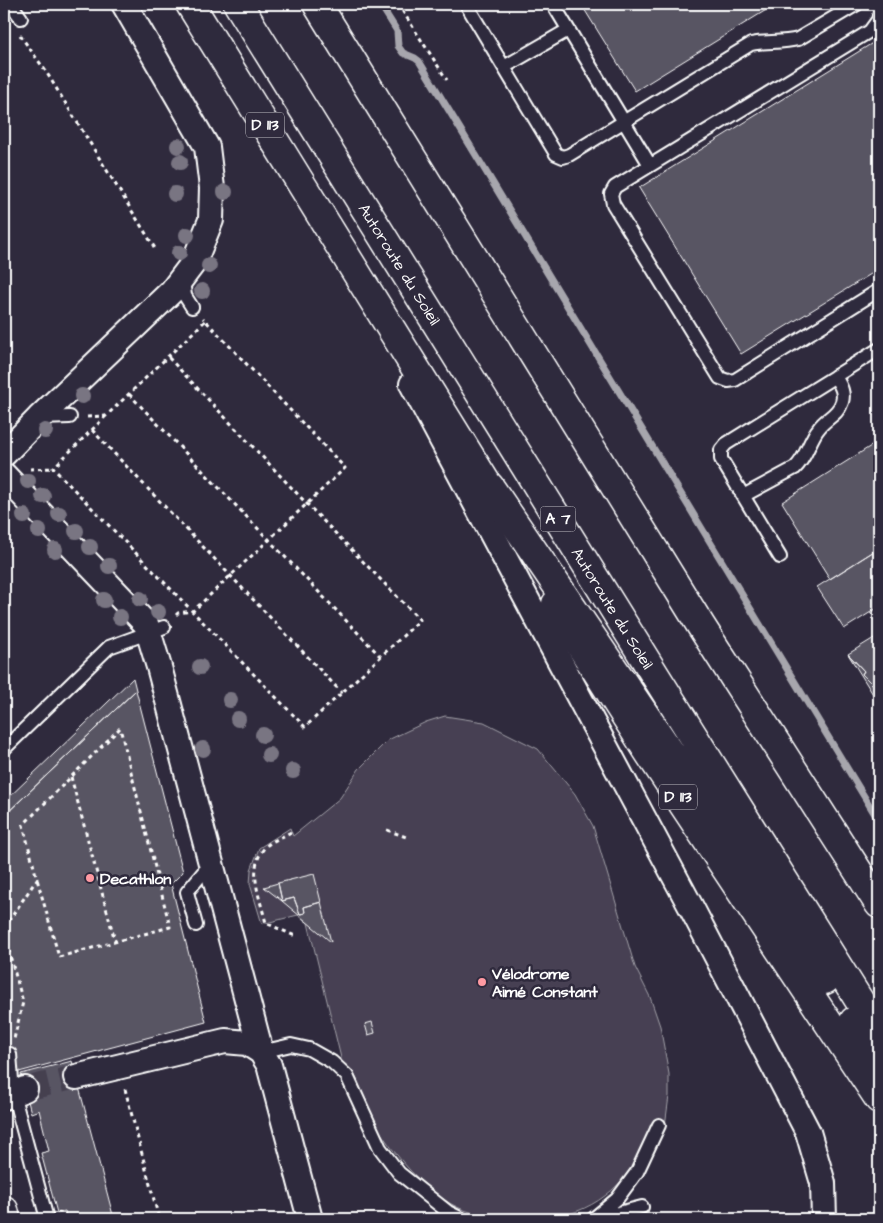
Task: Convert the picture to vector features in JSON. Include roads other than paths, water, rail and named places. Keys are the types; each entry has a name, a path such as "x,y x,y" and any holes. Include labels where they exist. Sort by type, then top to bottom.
{"main road":[{"name":"D 113","path":"190,4 490,486 573,634 638,737 879,1099"},
{"name":"Autoroute du Soleil","path":"238,4 660,684 879,1032"},
{"path":"317,4 701,626 879,904"},
{"path":"490,486 879,1057"},
{"path":"4,1210 6,1219"}],"street":[{"path":"4,454 38,418 172,291 194,262 211,220 212,188 208,147 124,4"},
{"path":"340,247 448,454 691,907 808,1132 822,1184 824,1219"},
{"path":"4,475 146,624 157,630 211,863 261,1052 269,1065 310,1219"},
{"path":"76,1077 225,1041 246,1043 261,1052"}],"lane":[{"path":"11,4 21,18"},
{"path":"466,4 556,154 563,157 570,155 751,44 787,42 798,39 857,4"},
{"path":"553,4 650,165"},
{"path":"879,16 870,30 615,187 611,194 613,204 720,378 728,381 735,380 879,290"},
{"path":"504,67 568,30"},
{"path":"183,276 185,296 192,307"},
{"path":"780,557 721,459 721,450 726,444 879,349"},
{"path":"743,496 795,468 802,462 817,429 824,421 837,412 842,402 843,392 835,376"},
{"path":"38,418 70,417"},
{"path":"4,749 109,647 157,630"},
{"path":"196,925 187,892 211,863"},
{"path":"261,1052 291,1045 309,1049 332,1062 346,1076 380,1148 399,1173 448,1212 462,1219"},
{"path":"10,1054 11,1092 47,1219"},
{"path":"594,1219 617,1199 637,1172 659,1124"},
{"path":"594,1219 642,1207"}],"waterway":[{"path":"380,4 397,31 398,46 403,53 419,61 879,821"}],"tunnel":[{"path":"25,1089 76,1077"}],"place":[{"name":"Decathlon","path":"90,878"},
{"name":"Vélodrome Aimé Constant","path":"482,982"}]}
